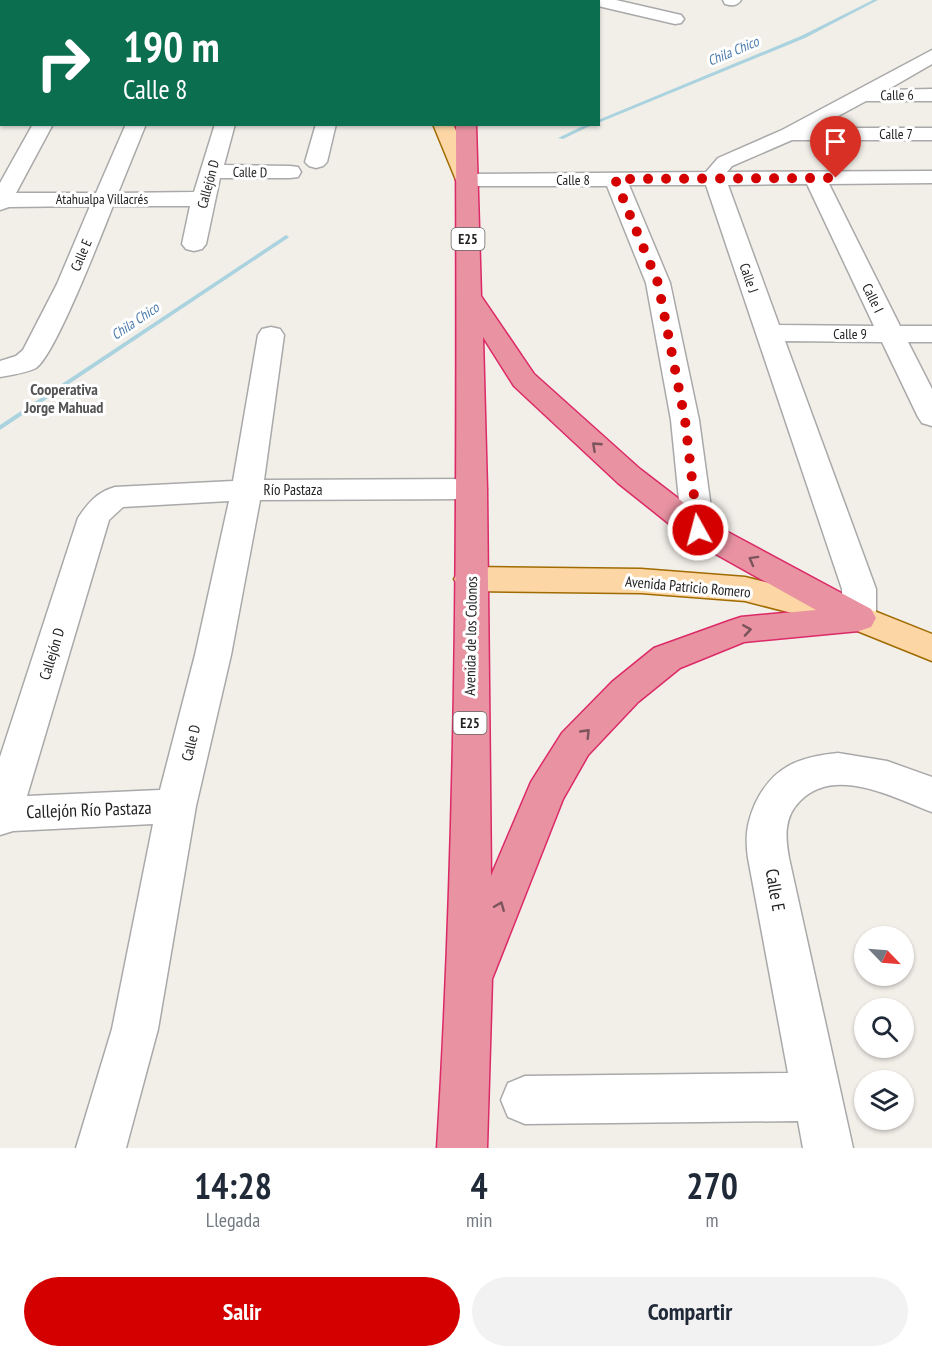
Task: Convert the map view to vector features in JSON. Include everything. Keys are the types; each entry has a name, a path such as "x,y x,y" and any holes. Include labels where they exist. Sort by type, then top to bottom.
{"highway":[{"name":"Avenida de los Colonos","path":"462,1148 470,980 472,489 466,126"},
{"path":"470,298 524,380 629,476 698,530 860,618"},
{"path":"470,980 545,794 575,744 625,692 667,658 741,630 860,618"}],"main road":[{"path":"444,126 467,180"},
{"name":"Avenida Patricio Romero","path":"471,579 641,581 745,589 860,618 932,648"}],"street":[{"path":"600,1 675,19"},
{"path":"714,177 718,168 725,162 789,134 861,96 928,66"},
{"name":"Calle 6","path":"861,96 932,95"},
{"path":"0,201 42,126"},
{"name":"Calle E","path":"4,369 26,362 34,354 69,284 135,126"},
{"name":"Callejón D","path":"194,244 203,199 224,126"},
{"path":"316,162 325,126"},
{"name":"Calle 7","path":"789,134 932,134"},
{"name":"Calle D","path":"211,171 290,172"},
{"name":"Calle J","path":"714,177 859,589 860,618"},
{"path":"925,177 932,201"},
{"name":"Calle 8","path":"467,180 925,177"},
{"name":"Calle I","path":"815,178 932,417"},
{"path":"615,179 658,283 685,420 698,530"},
{"name":"Atahualpa Villacrés","path":"0,201 203,199"},
{"name":"Calle 9","path":"768,333 932,334"},
{"name":"Calle D","path":"101,1148 135,1029 176,806 213,655 247,490 272,335"},
{"name":"Río Pastaza","path":"115,498 247,490 472,489"},
{"name":"Callejón D","path":"1,816 94,518 102,507 115,498"},
{"name":"Calle E","path":"828,1148 785,950 768,853 766,824 780,792 805,776 828,768 877,773 932,795"},
{"name":"Callejón Río Pastaza","path":"1,816 176,806"},
{"path":"525,1100 817,1097"}],"waterway":[{"name":"Chila Chico","path":"600,121 803,37 876,0"},
{"name":"Chila Chico","path":"561,138 588,126"},
{"name":"Chila Chico","path":"0,428 286,237"}],"district":[{"name":"Cooperativa Jorge Mahuad","path":"64,398"}],"route":[{"path":"698,530 685,420 658,283 615,179 836,178"}]}
